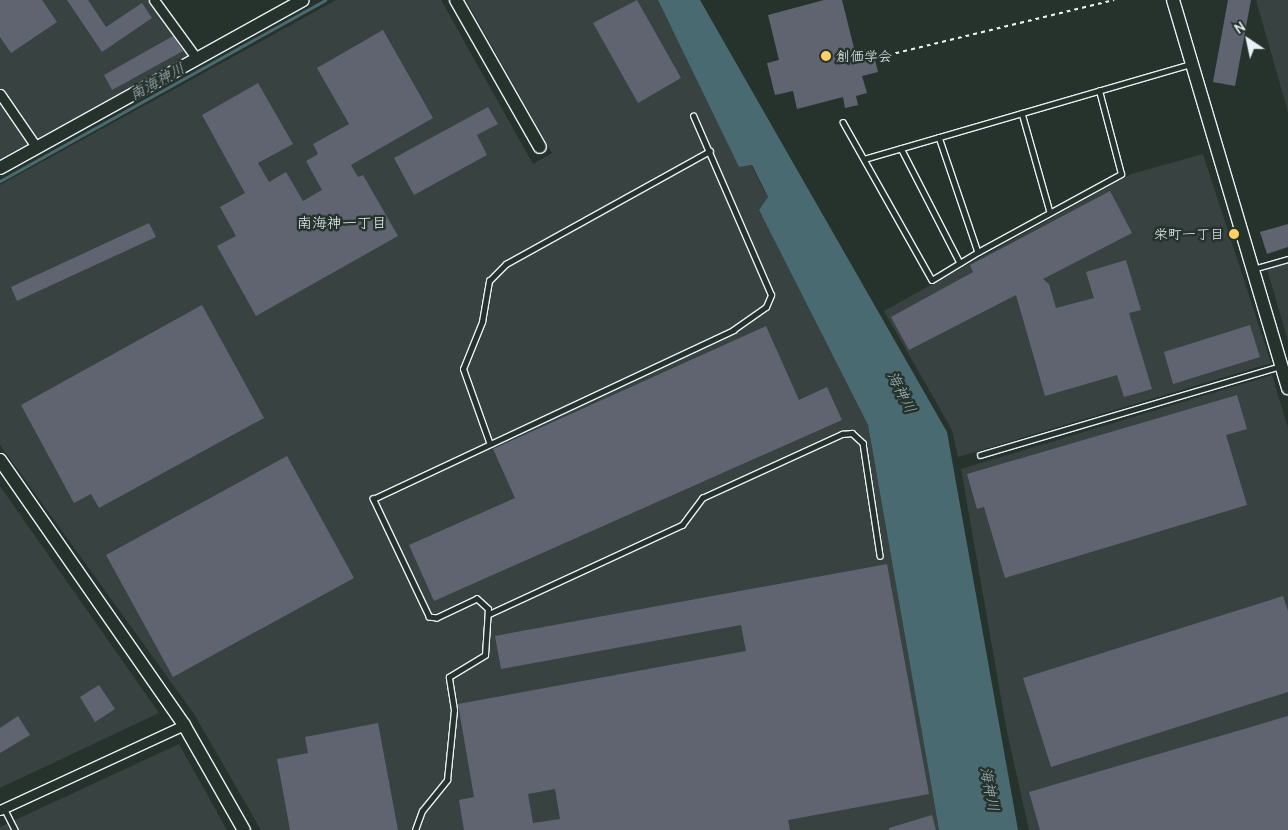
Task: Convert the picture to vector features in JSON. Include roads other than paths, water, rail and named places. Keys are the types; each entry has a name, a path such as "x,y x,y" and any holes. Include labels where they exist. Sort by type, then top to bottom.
{"street":[{"path":"154,0 197,59"},
{"path":"0,168 303,0"},
{"path":"456,0 540,147"},
{"path":"1173,0 1288,388"},
{"path":"0,94 37,148"},
{"path":"0,460 184,725 244,830"},
{"path":"2,809 184,725"}],"lane":[{"path":"864,159 1192,64"},
{"path":"843,122 932,280 978,252 1121,174 1099,91"},
{"path":"1022,113 1050,212"},
{"path":"415,830 422,811 447,780 454,710 449,677 485,655 489,614 477,599 437,618 429,617 373,499 488,442 733,330 766,307 771,295 710,151 693,116"},
{"path":"940,137 978,252"},
{"path":"901,148 960,263"},
{"path":"488,442 463,369 482,322 489,281 506,264 710,151"},
{"path":"1253,269 1288,259"},
{"path":"980,455 1282,366"},
{"path":"489,614 682,525 702,498 842,434 852,434 863,443 880,556"},
{"path":"2,809 15,830"}],"water":[{"name":"海神川","path":"658,0 700,0 947,432 1018,830 939,830 868,425 759,210 768,197 752,165 739,167"}],"waterway":[{"name":"南海神川","path":"0,181 325,0"}],"place":[{"name":"創価学会","path":"826,56"},
{"name":"栄町一丁目","path":"1234,234"}],"district":[{"name":"南海神一丁目","path":"342,223"}]}
